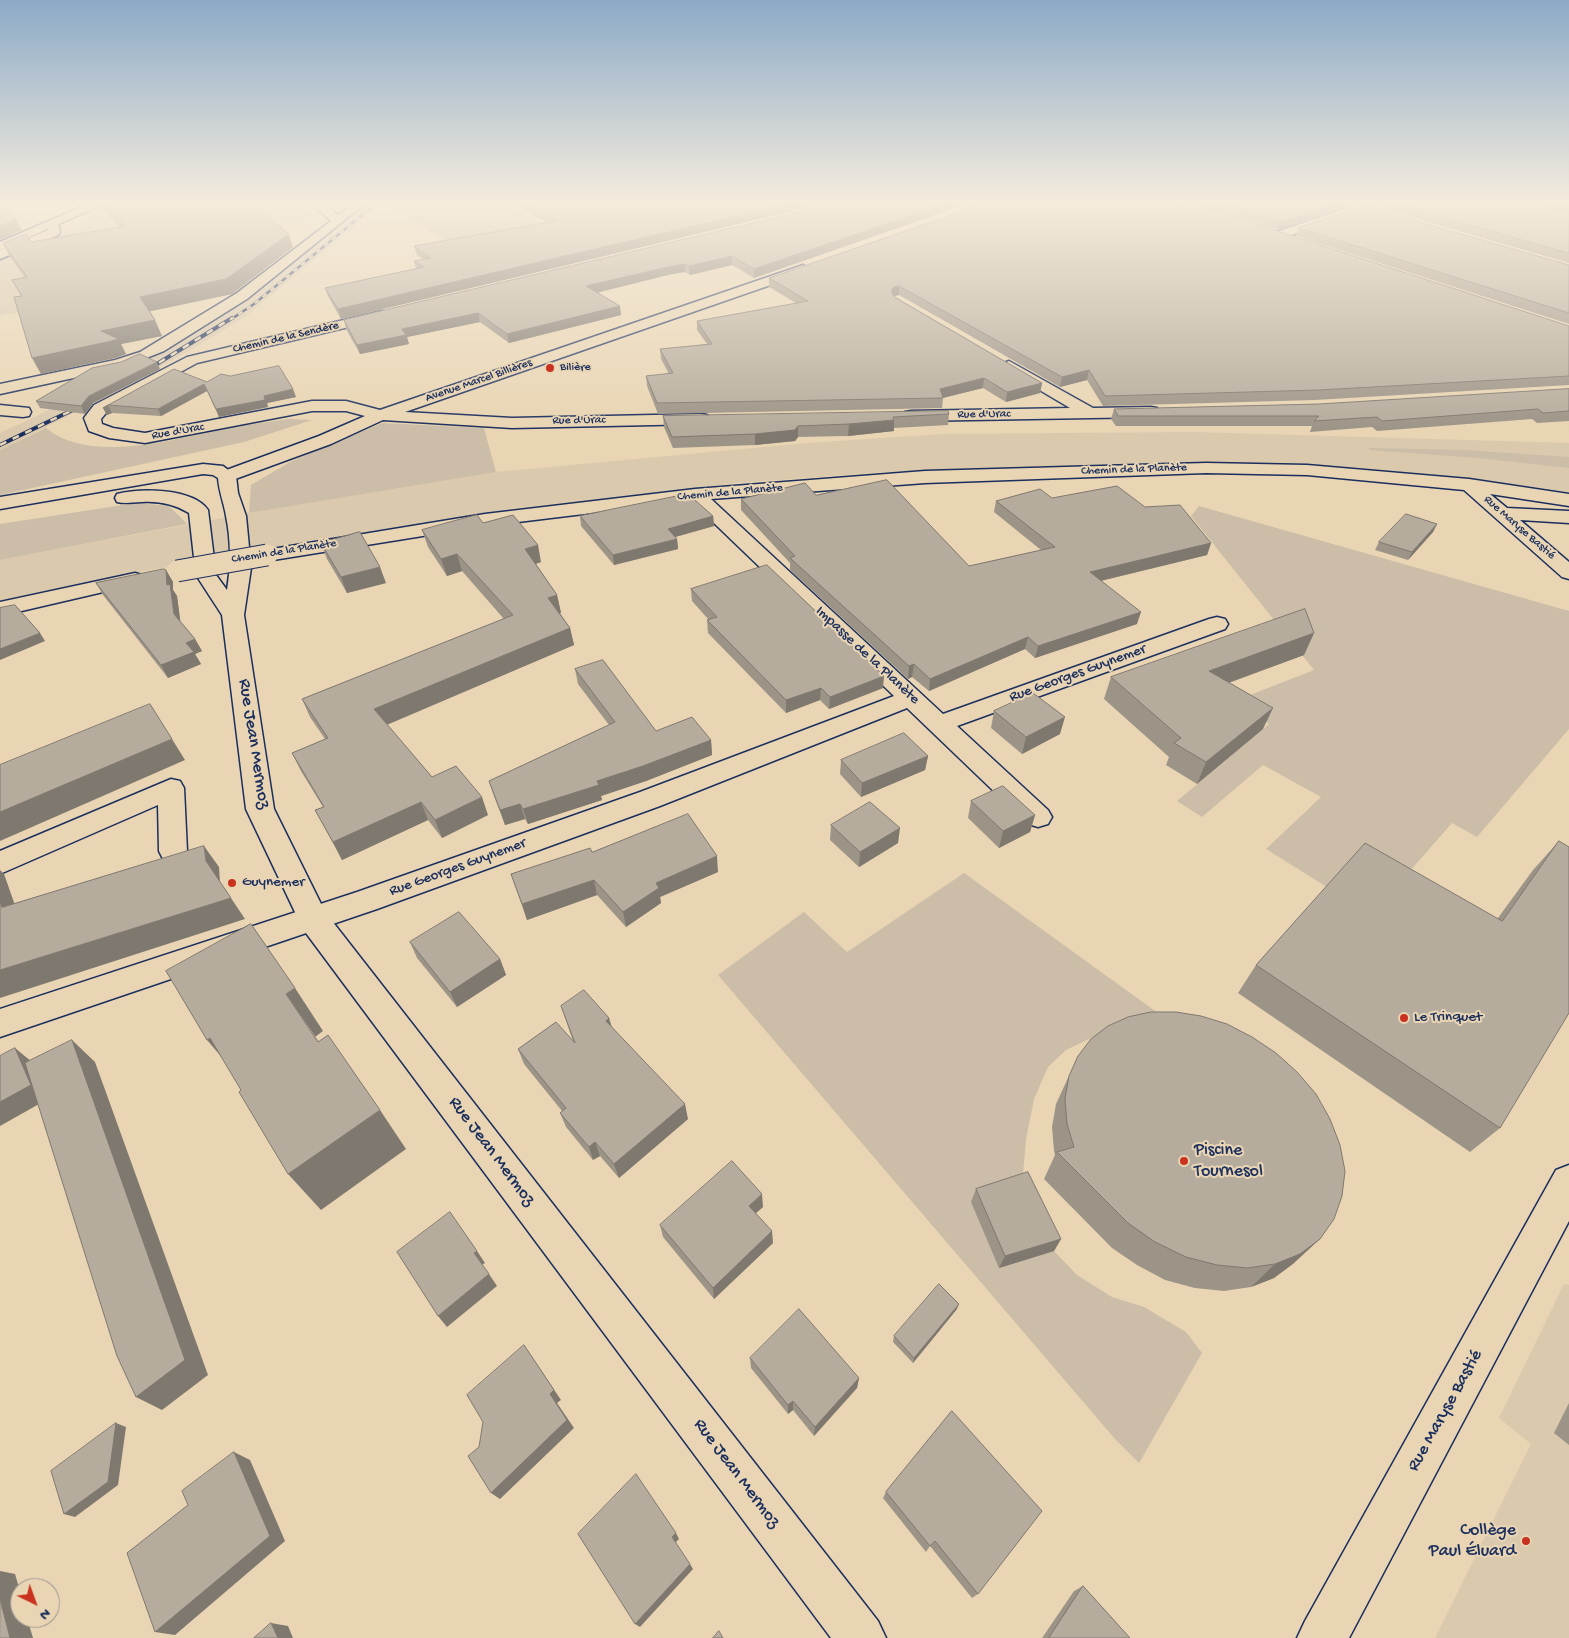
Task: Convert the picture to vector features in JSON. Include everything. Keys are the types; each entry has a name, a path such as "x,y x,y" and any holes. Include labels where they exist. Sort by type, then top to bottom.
{"street":[{"path":"0,389 110,366 145,355 242,296 266,277"},
{"name":"Avenue Marcel Billières","path":"199,475 226,476 325,440 381,415 777,277"},
{"name":"Chemin de la Sendère","path":"100,410 192,360 394,313"},
{"path":"998,360 1090,413"},
{"name":"Rue d'Urac","path":"100,410 92,418 95,427 109,433 145,438 312,406 346,406 381,415 512,423 717,419"},
{"path":"0,410 22,412"},
{"name":"Rue d'Urac","path":"894,416 1168,411"},
{"name":"Avenue Marcel Billières","path":"199,475 328,427 363,422"},
{"name":"Chemin de la Planète","path":"0,609 163,574 267,555 485,520 695,495 925,477 1206,468 1307,470 1469,484 1569,500"},
{"path":"4,509 199,475 198,510 206,574 233,615"},
{"path":"226,476 236,516 241,568 233,615"},
{"name":"Rue Maryse Bastié","path":"1469,484 1569,573"},
{"path":"4,509 41,511 138,496 157,495 188,504 198,510"},
{"name":"Impasse de la Planète","path":"695,495 1038,817"},
{"path":"1504,514 1538,514 1569,517"},
{"name":"Rue Jean Mermoz","path":"233,615 260,809 314,920 861,1638"},
{"name":"Rue Georges Guynemer","path":"939,724 1217,624"},
{"name":"Rue Georges Guynemer","path":"0,1023 314,920 650,799 911,698"},
{"path":"0,863 171,788 173,851"},
{"name":"Rue Maryse Bastié","path":"1322,1638 1569,1183"}],"shaded area":[{"path":"0,277 194,278 0,316"},
{"path":"272,277 293,277 245,317 184,354 104,398 0,450 0,433 81,395 159,353 247,297"},
{"path":"288,419 312,420 244,442 0,495 0,450 46,428 65,439 87,445 111,447 136,446"},
{"path":"382,423 484,428 496,472 249,513 251,485 290,462"},
{"path":"1196,432 1569,443 1569,494 1471,480 1309,466 1106,464 886,472 738,483 511,509 133,573 0,603 0,560 249,513 496,472 807,443 942,434"},
{"path":"1369,448 1464,450 1569,457 1569,468 1477,458 1370,450"},
{"path":"136,503 169,506 187,524 0,560 0,524"},
{"path":"1199,506 1569,611 1569,729 1477,837 1452,823 1387,897 1330,889 1266,849 1321,797 1263,765 1202,817 1177,801 1269,724 1232,702 1314,670 1191,516"},
{"path":"964,873 1180,1029 1108,1030 1066,1050 1048,1067 1034,1099 1026,1139 1022,1186 1054,1251 1077,1275 1112,1297 1144,1307 1186,1332 1202,1353 1139,1463 1115,1439 718,975 804,912 847,952"},
{"name":"Collège Paul Éluard","path":"1564,1284 1569,1285 1569,1638 1435,1638 1531,1444 1499,1418"}],"building":[{"path":"25,277 228,277 140,297 155,320 101,331 119,339 32,358 14,297 22,296 12,280"},
{"path":"375,277 473,277 338,309 325,288"},
{"path":"524,277 623,277 586,286 620,306 507,334 478,313 402,329 406,335 357,345 344,320"},
{"path":"1420,277 1569,326 1569,376 1319,390 1105,396 1089,370 1062,377 899,286 894,287 891,291 894,297 1042,383 1007,392 984,378 940,389 943,398 657,403 646,376 673,373 660,349 712,344 697,321 808,301 769,278"},
{"path":"1456,277 1569,277 1569,313"},
{"path":"140,354 157,362 89,396 81,406 36,401 92,368 121,362"},
{"path":"279,366 293,389 264,396 265,400 216,409 204,384 158,409 108,405 174,369 207,382 221,374 230,376"},
{"path":"1569,389 1569,411 1543,413 1538,409 1382,421 1377,417 1314,421 1319,416 1118,416 1114,409 1319,404"},
{"path":"948,411 949,414 893,417 894,420 849,424 798,426 795,430 755,434 672,437 663,416"},
{"path":"887,480 969,566 1055,547 996,501 1040,489 1052,498 1117,486 1145,507 1180,505 1211,543 1090,572 1141,612 1038,646 1028,637 930,679 914,664 909,666 790,558 795,556 741,499 805,483 816,495"},
{"path":"688,494 713,516 668,529 677,539 613,555 580,516"},
{"path":"1406,514 1437,524 1412,552 1379,542"},
{"path":"477,515 483,523 513,515 538,545 525,549 557,595 548,598 570,628 374,709 432,777 456,766 482,797 435,820 421,802 333,842 315,810 324,807 292,753 328,738 302,699 513,615 457,554 441,559 422,530"},
{"path":"360,532 380,567 341,577 321,543"},
{"path":"767,565 884,676 830,697 821,688 786,700 707,620 717,617 691,589"},
{"path":"166,570 167,585 170,584 174,614 195,639 186,643 194,652 161,665 96,583"},
{"path":"15,605 40,633 0,649 0,608"},
{"path":"1305,609 1314,633 1209,671 1273,708 1206,762 1174,743 1181,738 1111,677"},
{"path":"603,660 656,731 692,717 711,740 597,781 599,785 523,809 520,804 500,810 489,781 615,722 575,669"},
{"path":"1033,693 1065,717 1026,737 994,711"},
{"path":"150,704 172,739 0,812 0,765"},
{"path":"904,733 928,756 862,783 841,760"},
{"path":"1003,786 1035,815 1003,831 971,801"},
{"path":"870,802 900,828 860,852 831,825"},
{"path":"688,814 717,856 656,883 659,888 623,912 594,880 522,904 511,874 590,848 592,852"},
{"path":"1559,841 1569,847 1569,1013 1500,1128 1256,965 1365,843 1502,921"},
{"path":"204,846 206,861 231,898 0,970 0,901 2,907"},
{"path":"459,912 500,959 450,992 410,942"},
{"path":"251,924 295,988 286,994 318,1042 328,1035 380,1110 288,1174 239,1092 241,1090 210,1038 207,1040 166,971"},
{"path":"584,990 609,1018 606,1021 685,1104 614,1164 595,1142 589,1147 560,1113 566,1108 518,1049 556,1022 575,1043 561,1006"},
{"name":"Piscine Tournesol","path":"1151,1012 1176,1012 1201,1016 1227,1024 1252,1037 1276,1053 1297,1072 1316,1094 1330,1119 1340,1145 1345,1171 1342,1196 1334,1219 1320,1239 1300,1254 1275,1264 1247,1268 1217,1265 1186,1257 1155,1242 1128,1223 1057,1152 1074,1147 1067,1124 1065,1099 1069,1076 1078,1056 1091,1039 1108,1026 1128,1017"},
{"path":"72,1040 185,1360 136,1397 117,1356 25,1063"},
{"path":"15,1048 31,1085 0,1102 0,1056"},
{"path":"732,1161 762,1194 749,1206 772,1231 713,1288 660,1225"},
{"path":"1028,1172 1061,1239 1005,1256 976,1189"},
{"path":"450,1212 477,1251 474,1253 489,1274 438,1316 397,1252"},
{"path":"939,1284 959,1304 914,1358 894,1336"},
{"path":"799,1309 859,1378 815,1427 793,1401 788,1405 750,1358"},
{"path":"524,1345 554,1390 550,1394 567,1420 491,1493 468,1456 479,1447 483,1422 467,1395"},
{"path":"952,1411 1042,1511 978,1594 935,1541 930,1546 886,1492"},
{"path":"116,1423 108,1482 64,1514 51,1471"},
{"path":"234,1452 270,1536 155,1632 127,1553 188,1505 182,1491"},
{"path":"636,1474 676,1533 672,1537 690,1564 635,1624 578,1534"},
{"path":"1083,1586 1130,1638 1049,1638"},
{"path":"0,1599 10,1638 0,1638"},
{"path":"271,1623 278,1638 254,1638"},
{"path":"719,1631 723,1638 713,1638"}],"railway":[{"path":"230,320 254,304 286,277"},
{"path":"147,370 232,318"},
{"path":"0,445 81,406"}],"place":[{"name":"Bilière","path":"550,368"},
{"name":"Guynemer","path":"232,883"},
{"name":"Le Trinquet","path":"1404,1018"},
{"name":"Piscine Tournesol","path":"1184,1161"},
{"name":"Collège Paul Éluard","path":"1526,1541"}]}
